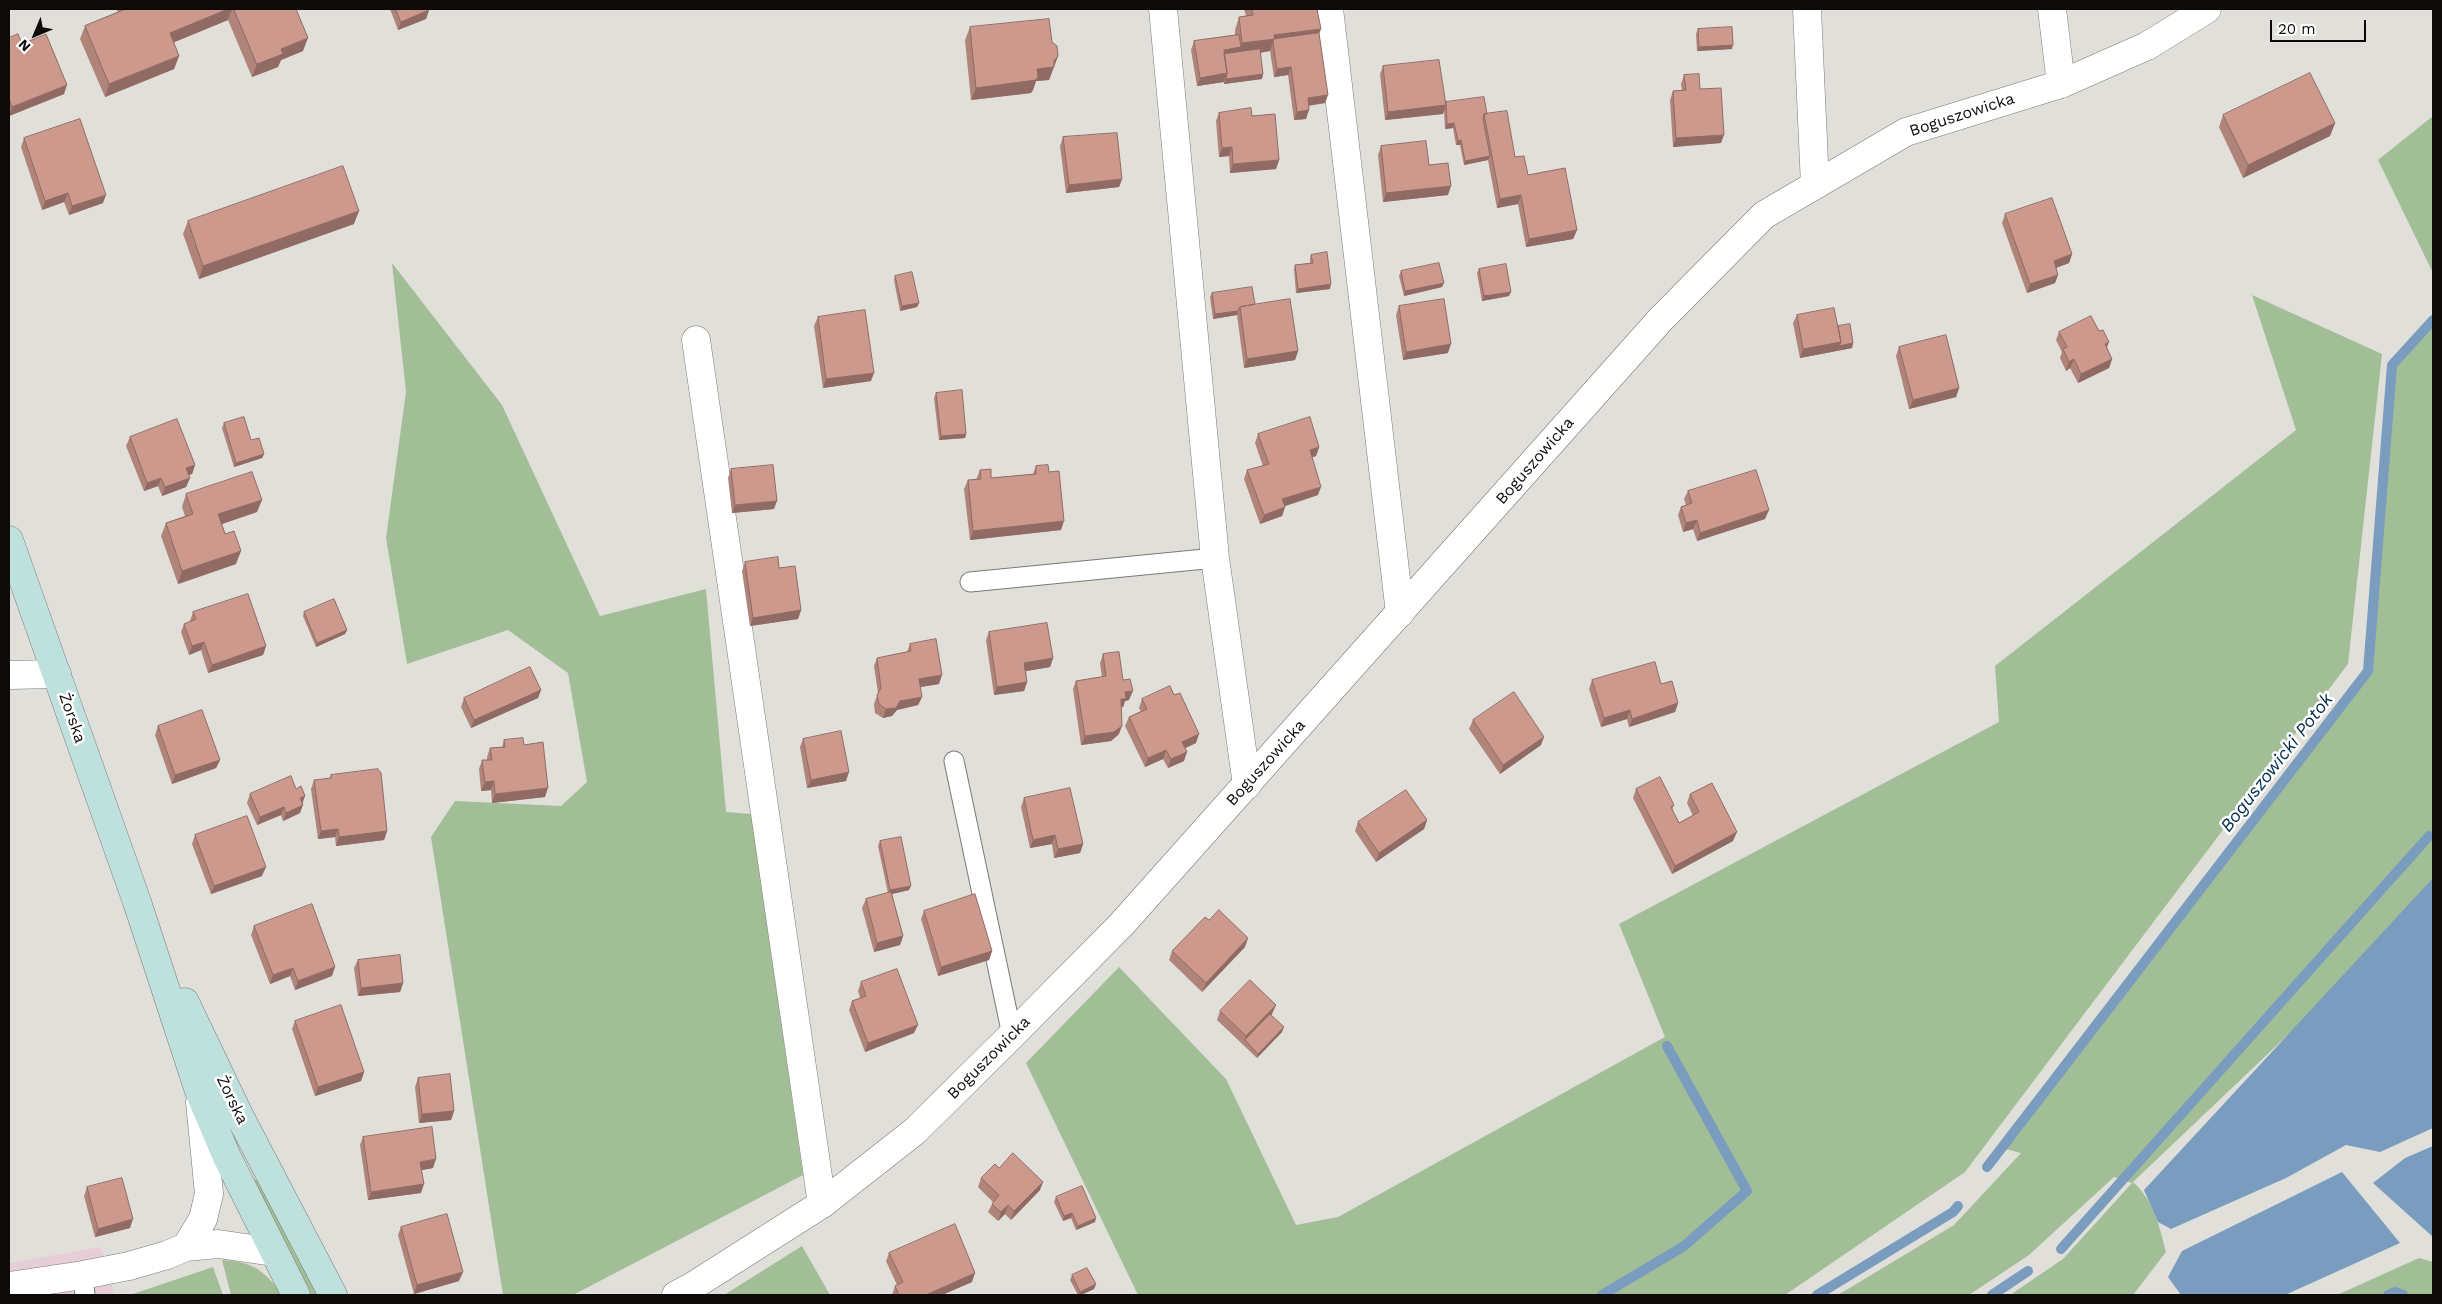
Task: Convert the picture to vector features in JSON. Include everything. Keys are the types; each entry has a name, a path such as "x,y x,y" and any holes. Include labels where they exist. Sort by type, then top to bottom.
{"main road":[{"name":"Żorska","path":"9,540 137,902 199,1091 228,1157 296,1295"},
{"name":"Żorska","path":"137,902 239,1115 333,1295"}],"street":[{"path":"1163,9 1215,558 1247,785"},
{"path":"1329,9 1400,613"},
{"path":"1807,9 1815,185"},
{"path":"2052,9 2061,84"},
{"name":"Boguszowicka","path":"676,1295 822,1204 916,1131 1122,925 1660,319 1764,215 1906,132 2061,84 2147,46 2207,9"},
{"path":"696,340 822,1204"},
{"name":"Żorska","path":"9,676 57,674"},
{"name":"Żorska","path":"186,1247 203,1220 209,1194 199,1091"},
{"path":"9,1286 84,1285 186,1247 218,1244 274,1252"}],"lane":[{"path":"970,582 1215,558"},
{"path":"954,761 1012,1035"}],"shaded area":[{"path":"101,1247 114,1295 9,1295 9,1263"}],"green space":[{"path":"2433,116 2433,273 2378,160"},
{"path":"392,263 502,405 600,616 706,589 726,812 751,814 803,1175 573,1295 503,1295 431,837 455,801 561,806 587,782 568,673 508,630 407,664 386,538 406,392"},
{"path":"2252,295 2382,354 2348,664 1965,1172 1785,1295 1138,1295 1026,1063 1119,967 1226,1079 1296,1225 1338,1217 1665,1037 1619,924 1999,722 1995,666 2296,430"},
{"path":"2433,320 2433,897 2133,1182 2151,1205 2166,1252 2133,1295 2010,1295 2063,1259 2132,1183 2114,1177 2029,1255 1969,1295 1838,1295 1954,1225 2021,1153 2002,1148 2368,671 2392,365"},
{"path":"252,1178 258,1181 321,1295 305,1295"},
{"path":"802,1246 830,1295 724,1295"},
{"path":"2419,1258 2433,1262 2433,1295 2337,1295"},
{"path":"222,1260 243,1263 258,1269 283,1295 231,1295"},
{"path":"213,1267 223,1295 130,1295"}],"water":[{"path":"2433,878 2433,1128 2380,1152 2346,1145 2286,1178 2171,1229 2158,1222 2144,1190"},
{"path":"2433,1146 2433,1237 2373,1183 2405,1158"},
{"path":"2342,1172 2400,1243 2285,1295 2181,1295 2168,1277 2182,1251"}],"building":[{"path":"126,9 228,9 170,33 179,56 109,84 85,26"},
{"path":"234,9 296,9 308,38 281,49 283,54 257,64"},
{"path":"396,9 428,9 429,10 401,22"},
{"path":"1252,9 1317,9 1321,29 1274,35 1275,39 1242,43 1239,17 1253,15"},
{"path":"1049,19 1052,42 1057,46 1058,56 1054,61 1054,67 1037,69 1038,77 1036,80 976,88 970,27"},
{"path":"1732,27 1733,45 1699,47 1698,29"},
{"path":"1319,33 1328,95 1308,98 1309,110 1297,112 1291,67 1277,69 1273,42 1274,39"},
{"path":"18,34 22,44 46,34 67,85 12,107 9,98 9,38"},
{"path":"1239,35 1241,47 1224,50 1227,73 1200,78 1194,41"},
{"path":"1260,49 1263,74 1226,79 1224,54"},
{"path":"1439,60 1446,105 1388,112 1383,66"},
{"path":"2310,73 2335,123 2248,165 2223,115"},
{"path":"1699,74 1700,89 1721,88 1724,135 1676,138 1673,91 1686,90 1684,75"},
{"path":"1484,97 1487,114 1484,114 1483,119 1490,156 1465,161 1461,140 1458,141 1454,123 1447,124 1446,102"},
{"path":"1251,108 1252,116 1275,114 1279,160 1233,164 1232,147 1222,148 1219,113"},
{"path":"1507,111 1515,157 1524,156 1528,175 1565,168 1577,230 1529,239 1521,195 1500,199 1484,114"},
{"path":"80,119 106,195 72,206 68,193 45,201 24,138"},
{"path":"1117,133 1122,179 1069,185 1063,137"},
{"path":"1426,141 1429,165 1448,163 1451,186 1386,193 1381,146"},
{"path":"343,166 359,211 203,266 188,221"},
{"path":"2052,198 2072,254 2054,261 2058,275 2030,284 2005,214"},
{"path":"1327,252 1331,284 1298,289 1295,265 1313,263 1311,255"},
{"path":"1439,263 1444,283 1405,291 1401,271"},
{"path":"1506,264 1511,292 1484,296 1479,269"},
{"path":"912,272 919,303 902,306 895,276"},
{"path":"1252,287 1255,304 1240,307 1238,311 1215,314 1212,293"},
{"path":"1290,299 1298,351 1247,359 1240,307"},
{"path":"1444,299 1451,344 1406,352 1399,306"},
{"path":"1834,308 1841,342 1803,349 1797,315"},
{"path":"865,310 874,373 826,379 818,317"},
{"path":"2091,316 2099,331 2103,330 2109,342 2105,344 2112,359 2081,374 2074,359 2069,362 2063,349 2067,347 2059,332"},
{"path":"1850,324 1853,343 1839,346 1841,342 1838,326"},
{"path":"1946,335 1959,388 1913,400 1899,347"},
{"path":"962,390 966,434 941,436 936,393"},
{"path":"244,417 251,440 259,438 264,454 236,463 224,423"},
{"path":"1310,417 1319,447 1310,450 1321,487 1282,499 1285,507 1264,515 1247,470 1269,464 1258,434"},
{"path":"177,419 195,465 186,468 190,478 165,487 161,478 147,483 130,437"},
{"path":"773,465 777,501 735,505 731,469"},
{"path":"1048,465 1049,472 1059,471 1064,521 973,531 968,480 981,479 980,470 991,469 991,478 1036,474 1036,466"},
{"path":"1756,470 1769,510 1700,533 1697,520 1686,523 1681,507 1692,503 1688,491"},
{"path":"252,472 262,500 218,514 225,534 234,531 241,551 182,571 166,523 193,514 186,494"},
{"path":"778,557 779,568 795,566 801,610 753,618 745,562"},
{"path":"248,594 266,646 212,665 204,642 192,646 184,624 196,619 193,612"},
{"path":"334,599 347,630 317,643 304,612"},
{"path":"1047,623 1053,658 1024,663 1027,682 997,687 989,632"},
{"path":"936,639 942,675 919,679 922,697 900,701 896,708 886,709 879,704 877,695 881,688 877,658 911,651 910,644"},
{"path":"1119,652 1123,680 1130,679 1133,691 1125,692 1126,699 1121,699 1122,726 1114,732 1085,736 1076,681 1106,676 1103,654"},
{"path":"1655,662 1661,684 1672,681 1678,703 1632,719 1630,710 1604,718 1592,680"},
{"path":"530,667 541,690 474,720 464,698"},
{"path":"1170,686 1174,695 1180,693 1199,734 1182,742 1187,752 1171,759 1166,750 1148,758 1129,717 1147,709 1142,699"},
{"path":"1514,692 1544,737 1503,765 1473,720"},
{"path":"202,710 220,760 175,775 158,726"},
{"path":"841,731 849,772 811,780 803,739"},
{"path":"523,738 524,745 543,742 548,788 495,794 494,781 485,782 482,760 492,760 490,748 505,747 504,740"},
{"path":"378,769 381,773 387,831 339,837 338,829 321,831 314,780 331,778 331,775"},
{"path":"291,776 296,789 301,786 305,796 300,798 303,805 286,813 284,807 260,817 250,794"},
{"path":"1660,777 1674,805 1671,807 1679,823 1699,812 1690,794 1712,783 1737,832 1675,866 1636,789"},
{"path":"1070,788 1083,844 1058,849 1055,835 1033,840 1024,798"},
{"path":"1406,790 1427,820 1379,853 1358,822"},
{"path":"247,816 266,867 214,886 195,835"},
{"path":"901,837 911,886 890,890 880,841"},
{"path":"891,892 903,936 877,943 866,899"},
{"path":"975,894 992,951 941,967 924,911"},
{"path":"312,904 335,967 298,981 293,968 273,975 254,926"},
{"path":"1219,910 1248,938 1206,983 1172,951 1205,917 1209,920"},
{"path":"400,955 403,983 361,988 358,960"},
{"path":"897,969 918,1025 868,1043 852,1001 866,996 861,982"},
{"path":"1250,980 1276,1005 1246,1036 1220,1011"},
{"path":"341,1005 364,1072 318,1087 295,1021"},
{"path":"1270,1014 1284,1027 1258,1054 1245,1040"},
{"path":"450,1074 454,1111 422,1114 418,1078"},
{"path":"432,1127 436,1159 420,1162 424,1184 371,1192 363,1137"},
{"path":"1013,1153 1043,1182 1014,1211 1008,1205 1001,1212 992,1204 999,1195 981,1178 995,1164 999,1168"},
{"path":"122,1178 133,1219 98,1229 87,1187"},
{"path":"1082,1186 1096,1218 1078,1226 1072,1213 1064,1216 1056,1197"},
{"path":"447,1214 463,1272 417,1285 401,1227"},
{"path":"955,1224 975,1273 926,1295 899,1295 895,1286 903,1282 889,1253"},
{"path":"1087,1268 1096,1284 1080,1292 1072,1275"}],"waterway":[{"name":"Boguszowicki Potok","path":"1987,1167 2368,671 2392,365 2433,320"},
{"path":"2061,1249 2429,836"},
{"path":"1602,1295 1684,1246 1747,1191 1667,1046"},
{"name":"Boguszowicki Potok","path":"1817,1295 1953,1212 1958,1206"},
{"path":"1992,1295 2028,1271"},
{"path":"2388,1295 2395,1292 2403,1295"}]}
